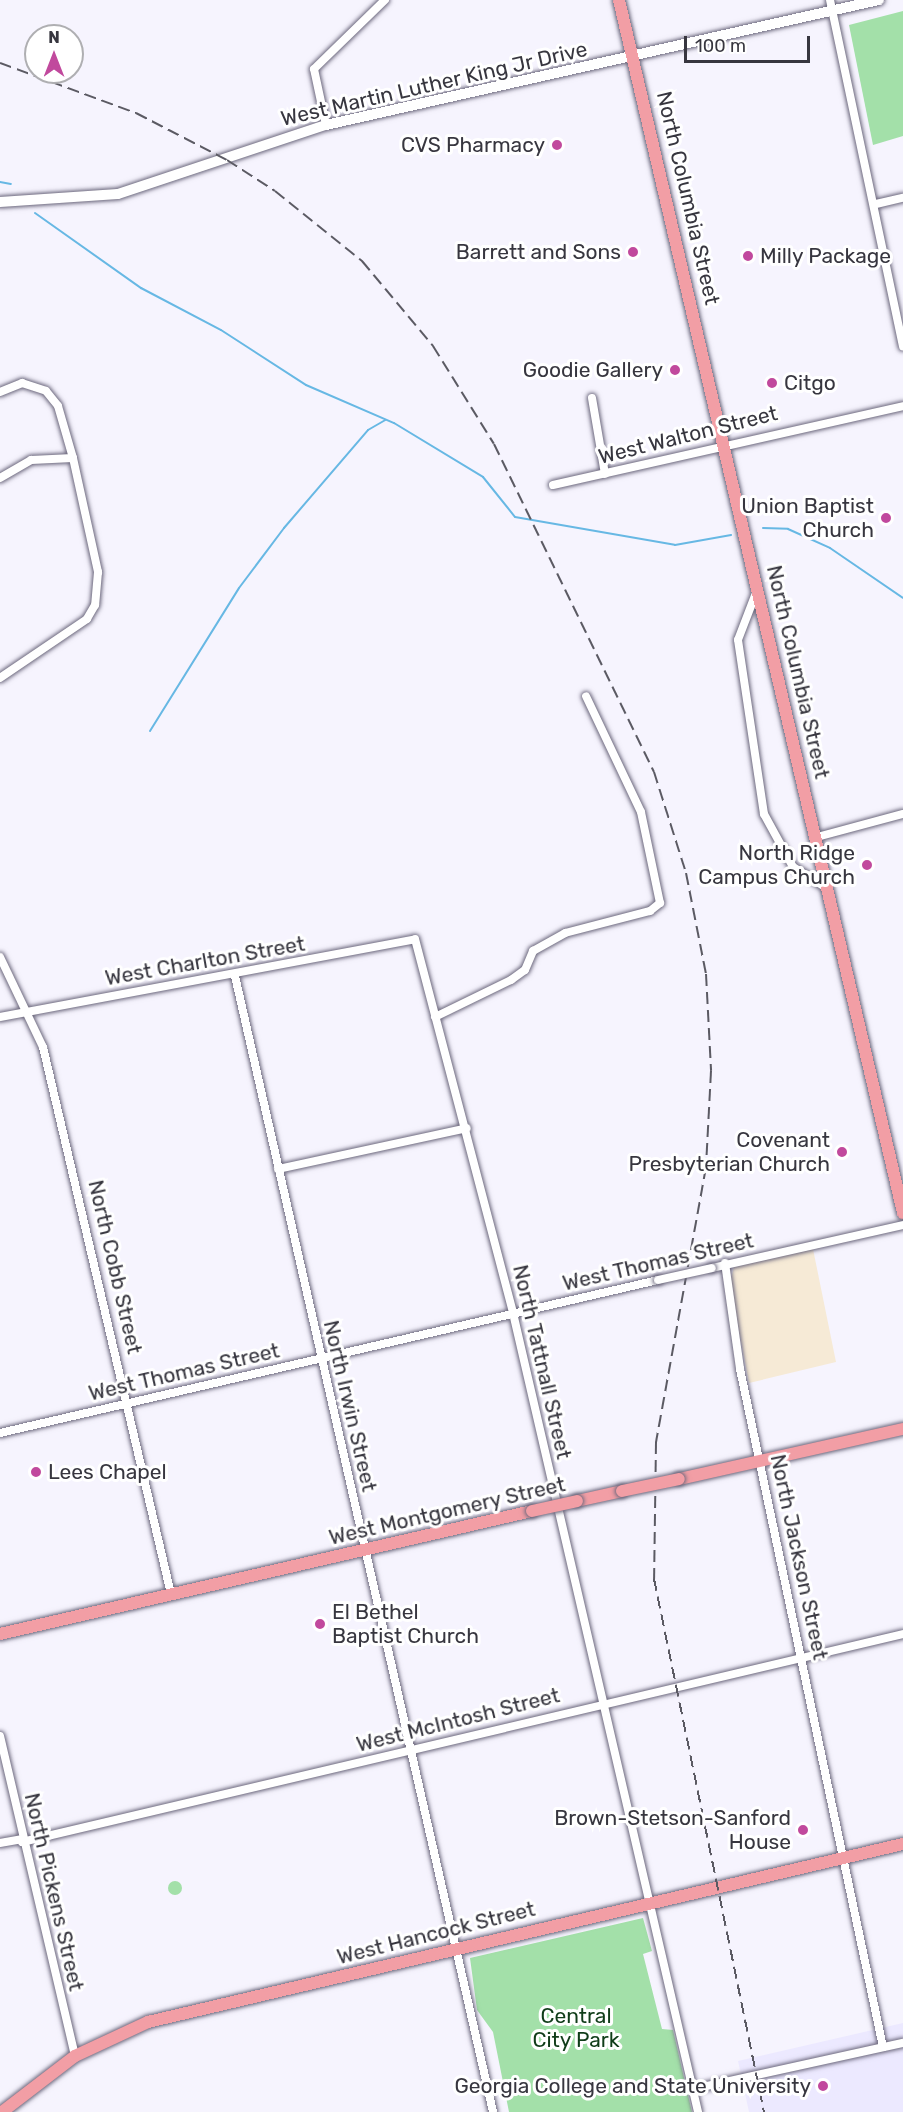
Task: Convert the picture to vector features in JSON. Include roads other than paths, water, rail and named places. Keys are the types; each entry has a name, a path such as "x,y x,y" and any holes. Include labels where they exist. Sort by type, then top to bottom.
{"main road":[{"name":"North Columbia Street","path":"619,0 635,57 903,1213"},
{"name":"West Martin Luther King Jr Drive","path":"0,202 118,194 326,125 635,57 831,6 879,0"},
{"name":"West Montgomery Street","path":"0,1634 532,1511 903,1429"},
{"name":"West Hancock Street","path":"2,2112 75,2056 148,2022 650,1901 903,1844"}],"street":[{"path":"326,125 314,69 385,0"},
{"path":"831,6 876,204 903,346"},
{"path":"876,204 903,198"},
{"path":"0,392 22,383 46,391 58,406 73,458 98,572 95,605 72,631 0,678"},
{"path":"592,398 605,474"},
{"name":"West Walton Street","path":"553,485 605,474 725,442 903,406"},
{"path":"0,478 31,460 73,458"},
{"path":"759,587 738,640 764,814 793,867 828,889"},
{"path":"435,1017 510,980 525,970 533,951 565,933 650,911 660,903 641,812 586,696"},
{"path":"817,837 903,814"},
{"name":"North Tattnall Street","path":"416,939 435,1017 467,1128 513,1313 698,2112"},
{"name":"West Charlton Street","path":"0,1017 235,976 416,939"},
{"name":"North Cobb Street","path":"0,957 28,1011 46,1058 171,1594"},
{"name":"North Irwin Street","path":"235,976 458,1949 493,2112"},
{"path":"278,1169 467,1128"},
{"name":"West Thomas Street","path":"0,1433 128,1405 712,1268 725,1263 903,1225"},
{"name":"North Jackson Street","path":"725,1263 759,1462 803,1657 883,2047"},
{"name":"West McIntosh Street","path":"0,1843 22,1840 411,1750 903,1634"},
{"name":"North Pickens Street","path":"0,1736 22,1840 75,2056"},
{"path":"693,2089 903,2043"}],"waterway":[{"path":"0,182 11,184"},
{"path":"35,213 141,288 221,330 306,385 394,423 483,477 515,517 675,545 731,535"},
{"path":"150,731 239,588 284,528 368,430 385,420"},
{"path":"763,528 788,529 830,548 903,598"}],"railway":[{"path":"0,63 136,113 227,160 275,191 362,261 433,346 494,444 654,772 686,873 706,974 711,1071 706,1167 656,1442 654,1579 764,2112"}],"place":[{"name":"CVS Pharmacy","path":"557,145"},
{"name":"Barrett and Sons","path":"633,252"},
{"name":"Milly Package","path":"748,256"},
{"name":"Goodie Gallery","path":"675,370"},
{"name":"Citgo","path":"772,383"},
{"name":"Union Baptist Church","path":"886,518"},
{"name":"North Ridge Campus Church","path":"867,865"},
{"name":"Covenant Presbyterian Church","path":"842,1152"},
{"name":"Lees Chapel","path":"36,1472"},
{"name":"El Bethel Baptist Church","path":"320,1624"},
{"name":"Brown-Stetson-Sanford House","path":"803,1830"},
{"name":"Georgia College and State University","path":"823,2086"}],"park label":[{"name":"Central City Park","path":"576,2028"}]}
